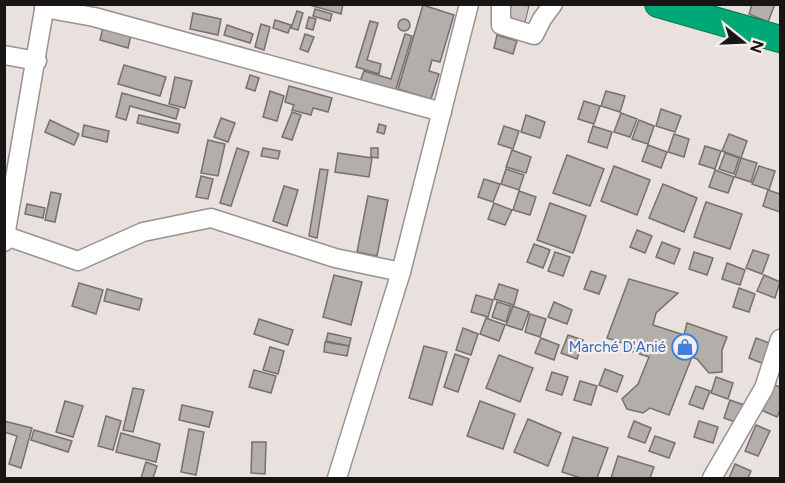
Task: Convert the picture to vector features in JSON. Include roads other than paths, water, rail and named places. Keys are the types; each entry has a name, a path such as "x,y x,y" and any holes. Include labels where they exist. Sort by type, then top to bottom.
{"highway":[{"path":"658,4 780,39"}],"street":[{"path":"337,478 401,272 469,4"},
{"path":"516,12 553,4"},
{"path":"401,272 335,258 211,218 143,232 78,261 5,239 45,6 94,17 442,112"},
{"path":"4,55 37,61"},
{"path":"712,478 764,388 780,339"}],"tunnel":[{"path":"510,12 526,16"}],"place":[{"name":"Marché D'Anié","path":"685,347"}]}
